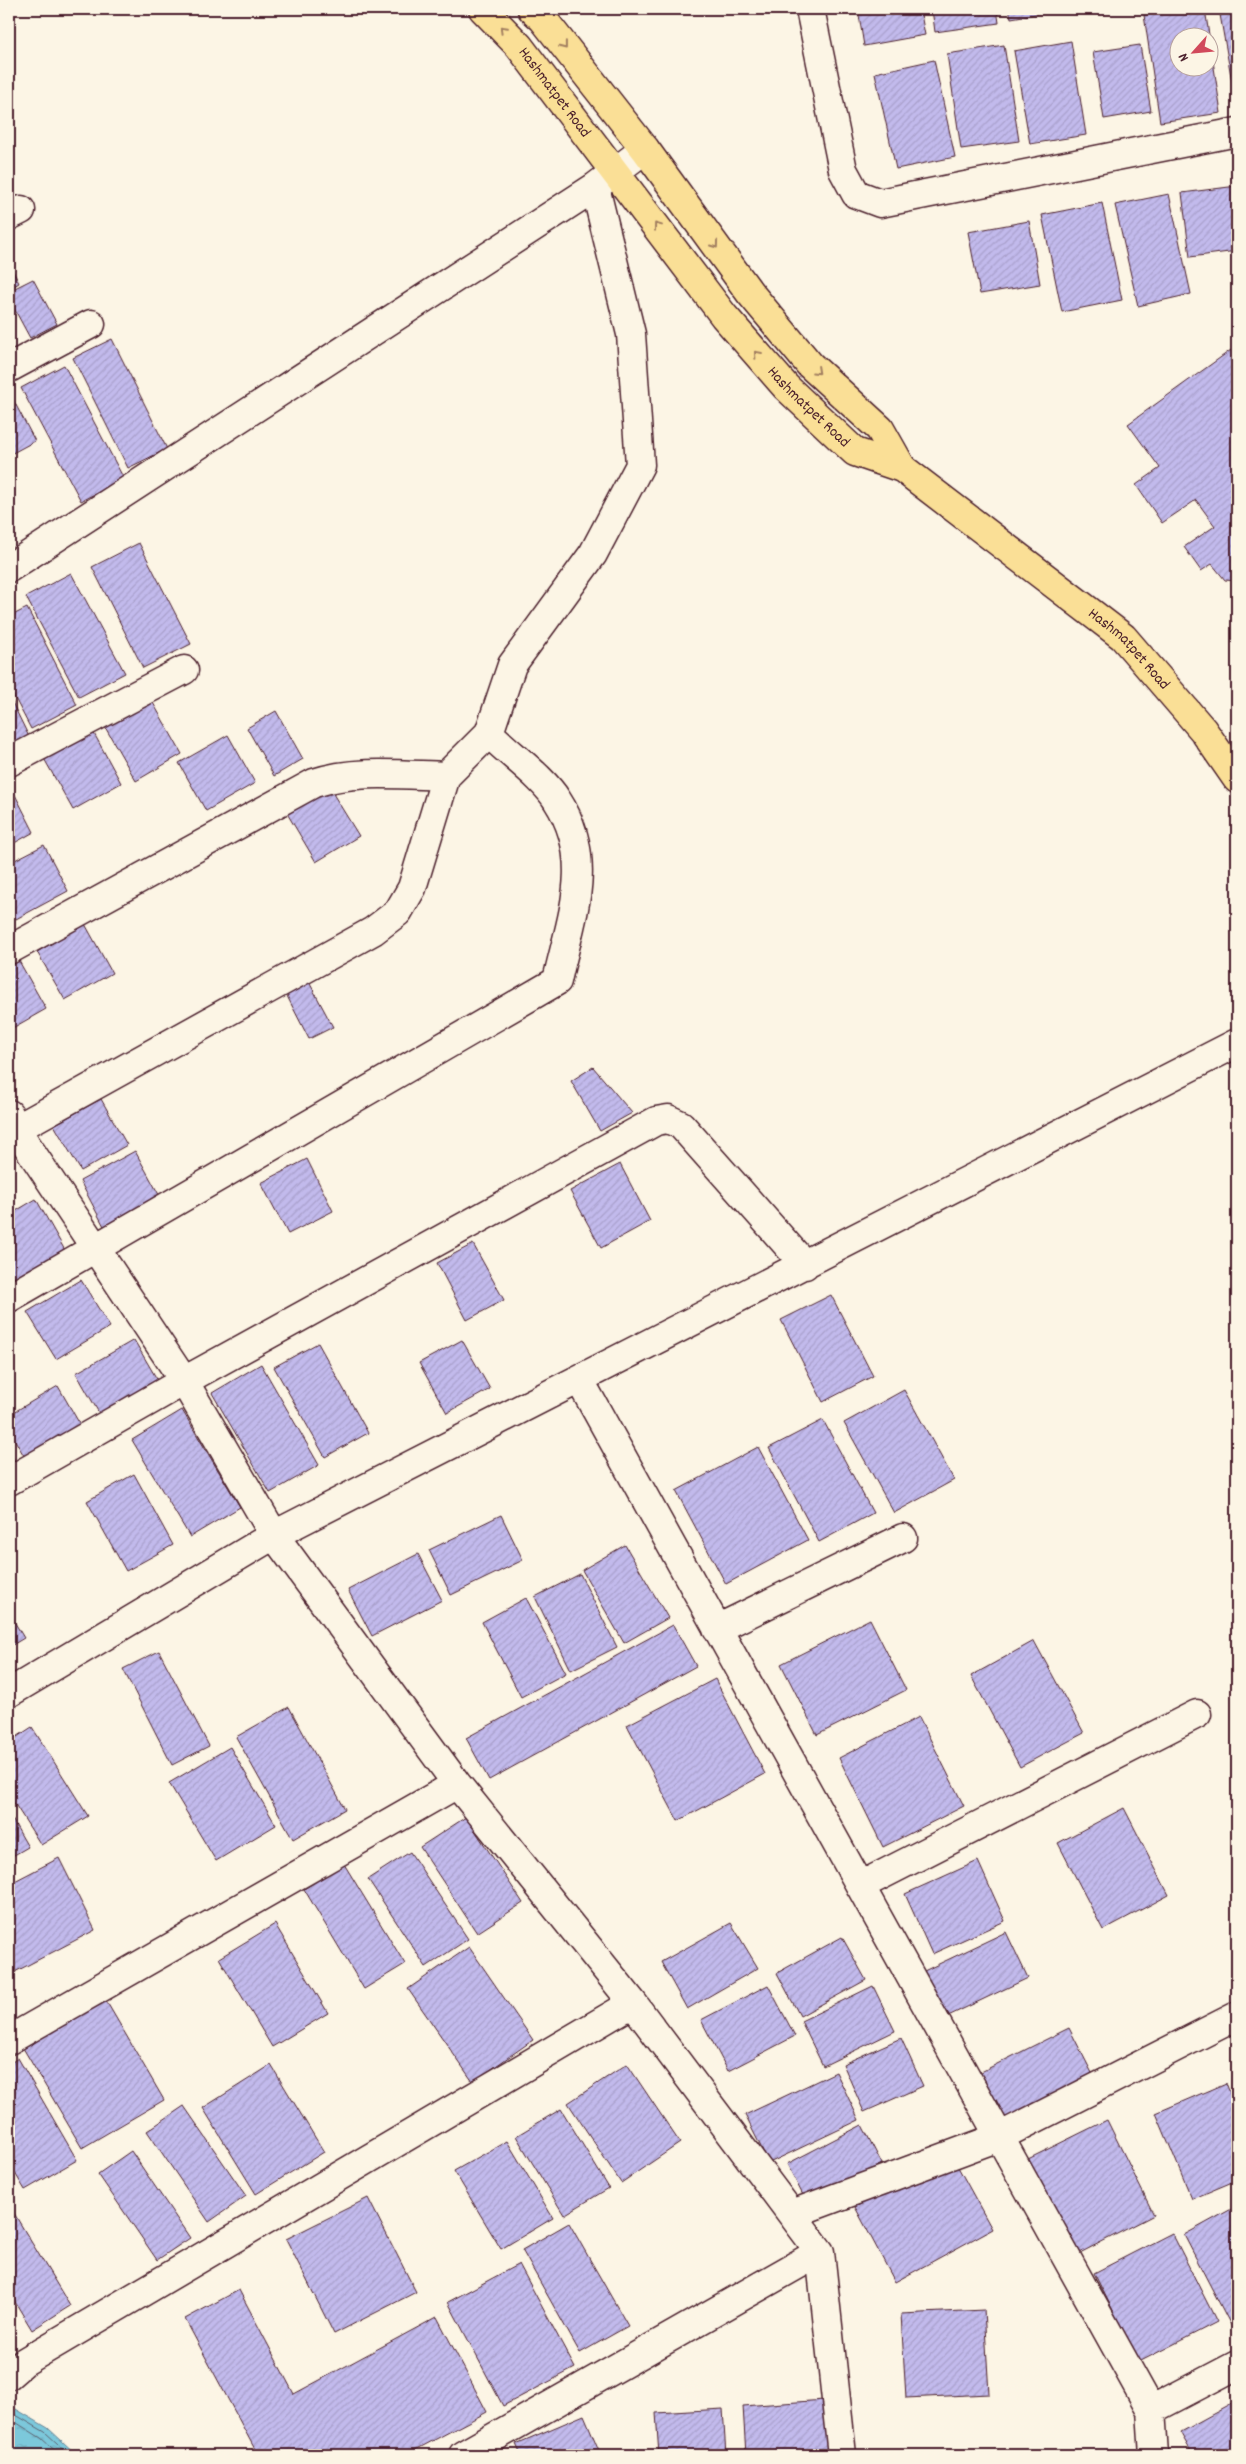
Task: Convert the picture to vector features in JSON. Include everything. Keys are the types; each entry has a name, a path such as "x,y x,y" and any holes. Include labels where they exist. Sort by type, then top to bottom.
{"main road":[{"name":"Hashmatpet Road","path":"483,9 519,46 605,179 786,387 855,452 902,468 1123,637 1204,730 1237,779"},
{"path":"532,9 645,149 750,293 810,365 880,429 902,468"}],"street":[{"path":"810,9 843,170 856,194 880,203 1237,132"},
{"path":"9,568 605,179 645,149"},
{"path":"605,179 631,334 640,465 593,554 512,665 489,733 446,776 412,888 398,912 374,931 11,1125 184,1381 274,1535 457,1784 633,2003 820,2252 842,2455"},
{"path":"9,368 91,324"},
{"path":"9,762 184,670"},
{"path":"9,1298 557,981 580,881 577,843 557,799 489,733"},
{"path":"9,950 314,783 328,778 356,775 446,776"},
{"path":"9,1693 274,1535 1237,1043"},
{"path":"9,1481 184,1381 656,1121 668,1118 681,1125 806,1264"},
{"path":"578,1379 1151,2410 1154,2455"},
{"path":"717,1629 903,1538"},
{"path":"860,1886 1197,1714"},
{"path":"9,2040 457,1784"},
{"path":"16,2368 633,2003"},
{"path":"792,2214 999,2137 1237,2016"},
{"path":"463,2455 820,2252"},
{"path":"1151,2410 1237,2364"}],"water":[{"path":"9,2405 48,2428 77,2455 9,2455"}],"building":[{"path":"858,9 920,9 925,35 864,46"},
{"path":"932,9 997,9 999,23 935,32"},
{"path":"1009,9 1066,9 1011,18"},
{"path":"1185,9 1205,9 1208,28 1168,28 1168,78 1216,78 1221,113 1160,122 1144,15"},
{"path":"1219,9 1237,9 1237,110"},
{"path":"1071,41 1086,135 1030,144 1014,51"},
{"path":"1004,45 1019,141 961,149 947,54"},
{"path":"1140,45 1151,111 1104,119 1093,52"},
{"path":"934,60 955,157 896,169 875,73"},
{"path":"1237,186 1237,251 1190,257 1182,193"},
{"path":"1169,194 1191,294 1138,306 1115,205"},
{"path":"1102,203 1122,300 1062,312 1042,215"},
{"path":"1029,221 1040,284 980,294 968,232"},
{"path":"9,263 19,283 9,289"},
{"path":"33,279 57,324 30,338 9,299 9,291"},
{"path":"112,339 167,449 128,468 73,358"},
{"path":"1231,350 1237,359 1237,397 1235,398 1237,402 1237,581 1225,580 1212,564 1201,571 1184,547 1215,526 1196,500 1162,523 1136,485 1160,468 1128,424"},
{"path":"64,365 124,479 81,501 21,388"},
{"path":"9,392 35,441 9,455"},
{"path":"139,543 191,644 143,668 92,567"},
{"path":"71,573 125,673 79,697 26,597"},
{"path":"27,608 77,705 31,729 9,687 9,617"},
{"path":"148,694 182,754 136,781 101,720"},
{"path":"9,696 31,741 9,752"},
{"path":"276,711 303,759 274,776 247,728"},
{"path":"91,728 121,783 73,810 42,755"},
{"path":"228,735 255,783 206,811 179,763"},
{"path":"9,783 34,832 9,846"},
{"path":"327,784 359,836 316,862 285,810"},
{"path":"44,845 68,891 16,919 9,905 9,863"},
{"path":"85,924 112,973 65,1000 37,952"},
{"path":"19,961 46,1009 9,1030 9,966"},
{"path":"309,982 333,1027 309,1039 286,994"},
{"path":"593,1067 632,1113 600,1131 571,1081"},
{"path":"101,1099 127,1145 81,1171 54,1125"},
{"path":"135,1151 163,1202 107,1232 80,1181"},
{"path":"307,1159 333,1211 288,1234 261,1183"},
{"path":"620,1164 650,1221 601,1248 570,1191"},
{"path":"36,1199 67,1254 15,1284 9,1273 9,1215"},
{"path":"473,1244 504,1300 467,1320 437,1263"},
{"path":"81,1280 110,1327 56,1359 27,1312"},
{"path":"831,1295 873,1376 823,1402 781,1320"},
{"path":"134,1340 161,1386 103,1420 76,1373"},
{"path":"462,1340 490,1389 447,1413 419,1363"},
{"path":"318,1343 368,1433 325,1457 274,1367"},
{"path":"261,1364 319,1465 270,1493 212,1393"},
{"path":"58,1386 82,1428 27,1461 9,1430 9,1415"},
{"path":"904,1390 954,1480 894,1513 844,1423"},
{"path":"182,1410 240,1507 190,1537 132,1440"},
{"path":"823,1420 873,1513 819,1542 769,1448"},
{"path":"758,1447 808,1540 726,1584 676,1491"},
{"path":"9,1450 17,1465 9,1470"},
{"path":"134,1474 173,1545 126,1571 87,1501"},
{"path":"501,1515 523,1560 451,1595 429,1550"},
{"path":"625,1545 668,1618 624,1643 582,1570"},
{"path":"418,1554 442,1600 372,1636 348,1590"},
{"path":"580,1574 617,1647 571,1670 535,1597"},
{"path":"526,1598 566,1673 521,1697 482,1622"},
{"path":"9,1613 24,1638 9,1647"},
{"path":"870,1619 906,1690 817,1735 781,1664"},
{"path":"673,1625 696,1666 489,1780 466,1738"},
{"path":"1034,1641 1084,1733 1020,1767 971,1676"},
{"path":"159,1651 209,1746 172,1765 123,1669"},
{"path":"715,1679 765,1774 678,1821 627,1725"},
{"path":"289,1707 345,1809 293,1839 236,1737"},
{"path":"919,1717 964,1806 883,1847 839,1758"},
{"path":"32,1727 88,1816 41,1845 9,1795 9,1742"},
{"path":"230,1747 276,1825 216,1861 169,1783"},
{"path":"1124,1808 1169,1895 1103,1930 1058,1843"},
{"path":"9,1814 28,1847 9,1858"},
{"path":"466,1817 523,1903 477,1933 420,1847"},
{"path":"410,1852 468,1939 426,1967 368,1879"},
{"path":"59,1858 95,1930 9,1975 9,1884"},
{"path":"978,1861 1005,1921 932,1954 905,1894"},
{"path":"344,1864 405,1964 364,1989 304,1889"},
{"path":"731,1923 758,1968 687,2009 661,1962"},
{"path":"275,1924 328,2013 272,2047 219,1958"},
{"path":"1006,1932 1028,1978 946,2017 924,1971"},
{"path":"842,1937 866,1980 800,2016 777,1973"},
{"path":"469,1947 533,2040 473,2082 408,1989"},
{"path":"768,1985 795,2036 728,2071 701,2020"},
{"path":"873,1986 895,2031 823,2066 801,2021"},
{"path":"105,1999 164,2100 82,2148 23,2048"},
{"path":"1069,2028 1095,2079 1001,2126 975,2075"},
{"path":"901,2038 923,2086 864,2112 843,2064"},
{"path":"18,2058 77,2160 25,2190 9,2163 9,2064"},
{"path":"627,2064 680,2143 621,2183 568,2103"},
{"path":"271,2065 324,2152 256,2194 203,2108"},
{"path":"836,2072 859,2120 769,2163 745,2115"},
{"path":"1226,2083 1237,2111 1237,2180 1192,2199 1156,2113"},
{"path":"184,2106 246,2196 209,2222 147,2131"},
{"path":"561,2109 609,2188 564,2215 516,2136"},
{"path":"1107,2120 1154,2215 1076,2255 1028,2159"},
{"path":"862,2125 882,2164 807,2203 787,2164"},
{"path":"507,2141 553,2218 501,2249 454,2171"},
{"path":"131,2151 190,2238 157,2260 98,2174"},
{"path":"952,2156 992,2229 895,2282 855,2207"},
{"path":"368,2198 416,2292 334,2334 286,2239"},
{"path":"1237,2206 1237,2337 1184,2235"},
{"path":"12,2210 70,2306 32,2330 9,2292 9,2213"},
{"path":"569,2223 628,2326 580,2353 522,2250"},
{"path":"1172,2233 1217,2322 1139,2362 1094,2273"},
{"path":"519,2264 575,2368 503,2406 448,2302"},
{"path":"239,2290 294,2394 437,2317 487,2412 406,2455 258,2455 185,2319"},
{"path":"984,2310 989,2394 906,2398 901,2314"},
{"path":"824,2400 828,2455 746,2455 743,2406"},
{"path":"1237,2401 1237,2455 1193,2455 1180,2432"},
{"path":"723,2409 726,2455 659,2455 656,2413"},
{"path":"584,2415 601,2455 521,2455 516,2444"}]}
